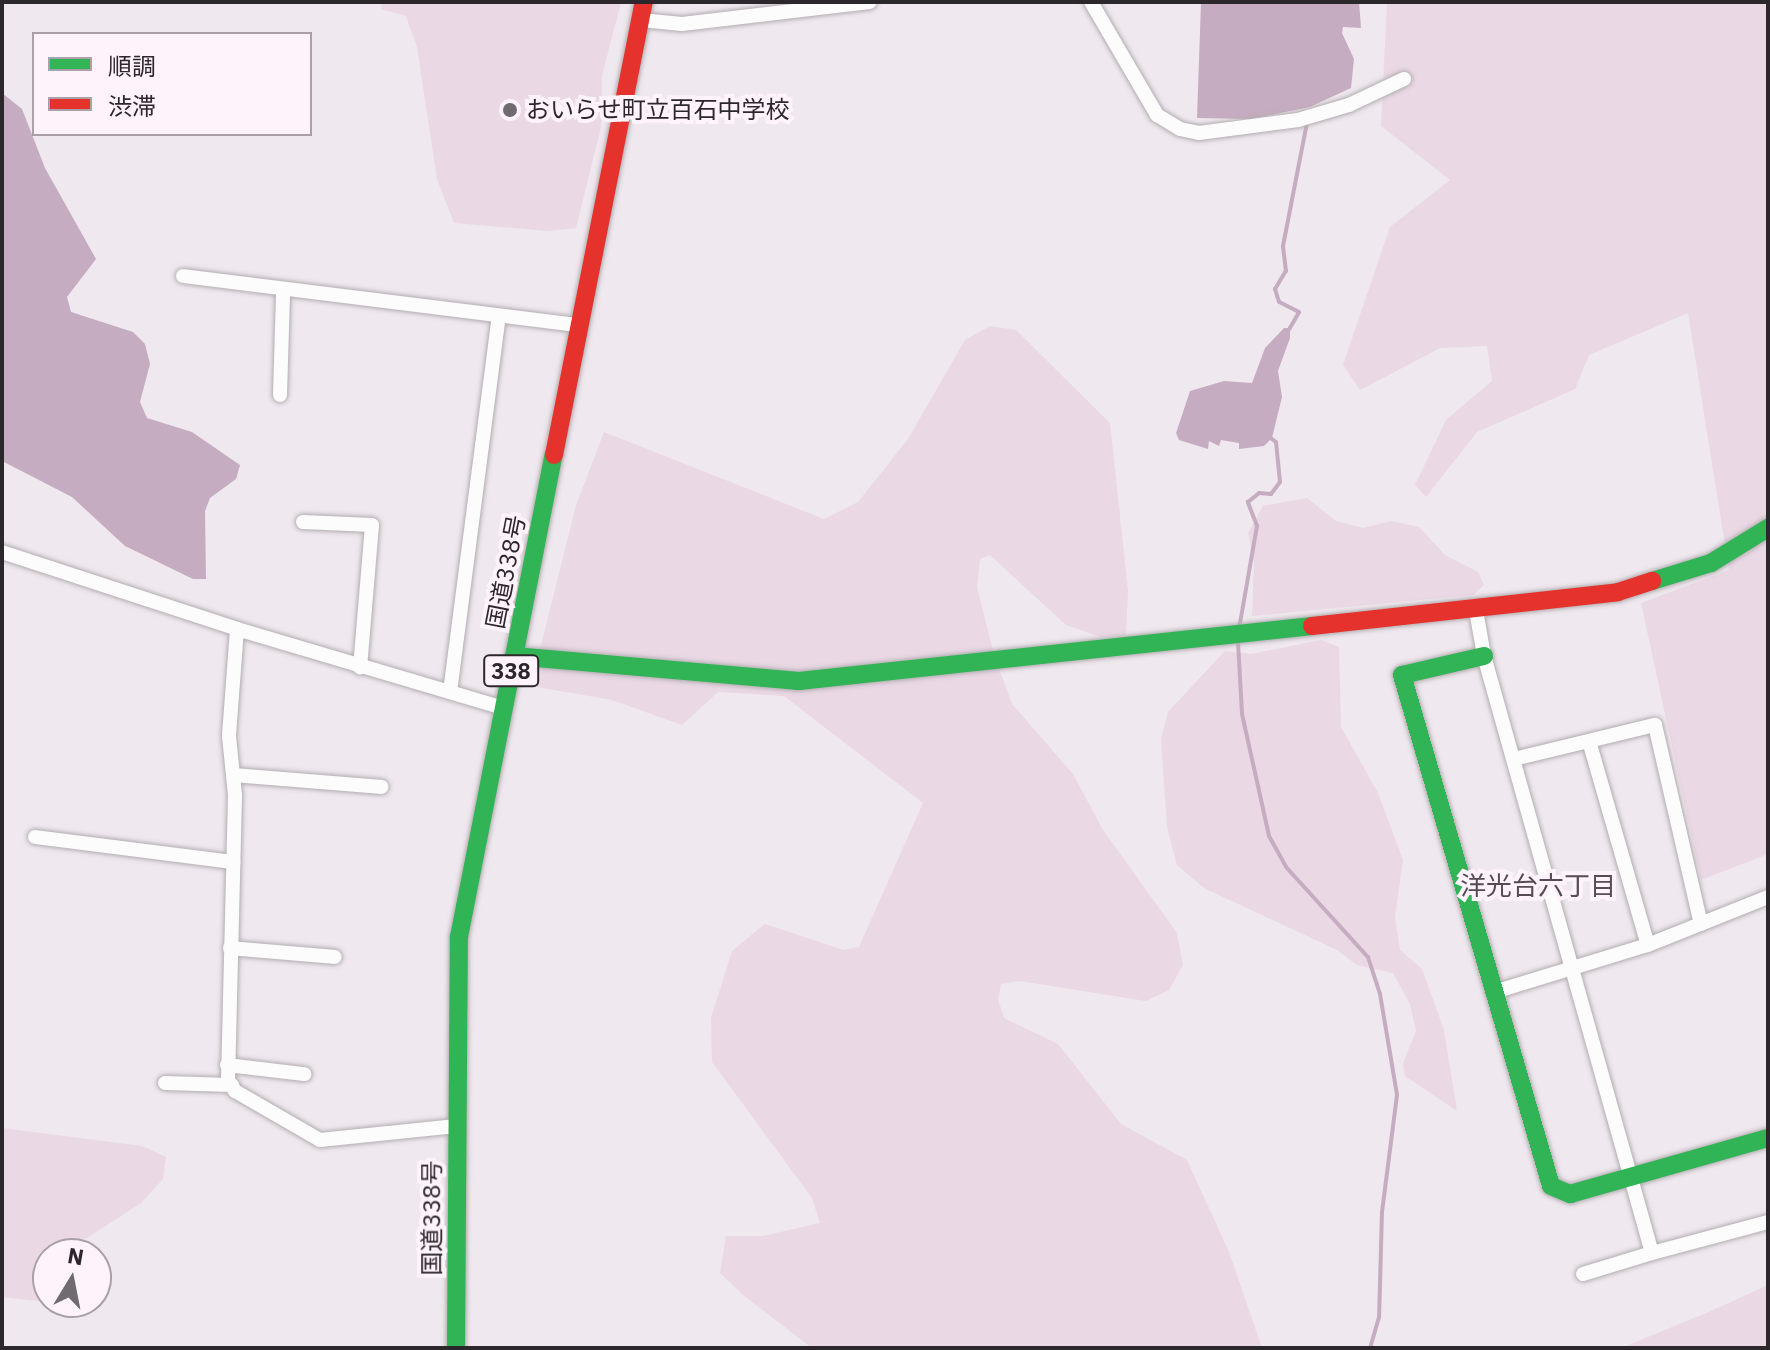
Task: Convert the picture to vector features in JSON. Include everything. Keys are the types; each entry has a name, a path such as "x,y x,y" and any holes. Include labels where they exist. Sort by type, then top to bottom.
{"main road":[{"name":"国道338号","path":"456,1348 459,937 642,11"},
{"path":"514,656 799,681 1476,610 1661,581 1711,563 1768,528"},
{"path":"1484,656 1402,675 1551,1186 1570,1194 1768,1138"}],"street":[{"path":"642,11 712,21 870,2"},
{"path":"1091,2 1157,115 1180,129 1199,133 1298,120 1349,105 1404,79"},
{"path":"183,276 283,291 578,325"},
{"path":"280,395 283,291"},
{"path":"450,692 499,317"},
{"path":"303,522 372,525 360,667"},
{"path":"2,552 237,629 503,708"},
{"path":"1476,610 1484,656 1652,1253"},
{"path":"232,1085 227,1065 234,775 229,736 237,629"},
{"path":"1514,759 1655,725 1701,924"},
{"path":"1589,741 1648,945"},
{"path":"234,775 382,787"},
{"path":"35,837 233,862"},
{"path":"1494,992 1648,945 1768,897"},
{"path":"230,948 335,957"},
{"path":"227,1065 304,1074"},
{"path":"165,1083 232,1085 320,1140 456,1126"},
{"path":"1583,1274 1768,1222"}],"shaded area":[{"name":"おいらせ町立百石中学校","path":"382,2 621,2 602,76 601,127 576,228 548,231 454,223 437,179 417,47 406,16 381,9"},
{"path":"1201,2 1359,2 1361,28 1343,27 1342,33 1354,59 1351,88 1310,107 1251,119 1197,118"},
{"path":"1387,2 1768,2 1768,854 1701,880 1641,603 1729,570 1688,313 1589,355 1575,389 1477,432 1426,497 1415,485 1446,420 1492,381 1487,346 1440,348 1360,390 1343,365 1390,227 1450,180 1381,126"},
{"path":"2,93 22,109 45,168 96,259 67,297 71,312 133,332 145,344 150,364 140,402 147,418 192,432 240,465 236,479 210,498 205,511 206,579 193,579 125,546 72,497 2,461"},
{"path":"990,326 1016,330 1110,423 1128,591 1126,635 1101,637 1066,625 990,555 980,559 977,587 995,658 1012,704 1073,774 1103,830 1177,933 1183,965 1169,990 1146,1001 1020,981 1001,984 998,999 1004,1018 1058,1044 1121,1124 1187,1160 1229,1252 1262,1348 812,1348 743,1295 720,1273 726,1236 763,1236 820,1223 812,1198 712,1062 711,1018 732,951 765,924 843,950 859,947 923,803 784,696 718,692 682,725 612,700 531,686 576,506 604,432 824,519 858,502 908,439 965,340"},
{"path":"1284,328 1290,328 1290,338 1278,371 1282,397 1272,438 1264,446 1239,449 1239,443 1221,440 1219,446 1209,441 1208,449 1179,440 1176,433 1190,391 1224,381 1252,383 1265,348"},
{"path":"1307,498 1336,521 1363,528 1391,521 1419,527 1445,555 1478,572 1484,585 1473,595 1252,616 1254,562 1248,533 1263,506"},
{"path":"1321,640 1339,647 1341,727 1378,793 1403,860 1395,917 1400,950 1422,969 1444,1030 1457,1111 1405,1076 1403,1063 1416,1031 1410,1004 1393,973 1357,965 1337,950 1204,888 1177,865 1167,827 1161,739 1168,712 1225,651 1251,654"},
{"path":"2,1128 142,1146 166,1157 163,1179 141,1203 87,1238 32,1238 32,1300 2,1297"},
{"path":"1768,1285 1768,1348 1621,1348 1711,1311"}],"waterway":[{"path":"1287,333 1299,312 1279,302 1275,289 1286,271 1283,246 1307,122"},
{"path":"1239,629 1257,526 1248,502 1259,493 1271,494 1280,482 1276,442 1268,436"},
{"path":"1238,642 1242,714 1269,836 1286,867 1368,957 1380,994 1397,1095 1382,1212 1379,1317 1370,1348"}],"traffic: fast":[{"path":"456,1348 459,937 554,455"},
{"path":"1652,581 1711,563 1768,528"},
{"path":"514,656 799,681 1312,626"},
{"path":"1484,656 1402,675 1551,1186 1570,1194 1768,1138"}],"traffic: jam":[{"path":"554,455 644,2"},
{"path":"1312,626 1618,592 1652,581"}],"place":[{"name":"おいらせ町立百石中学校","path":"510,110"}],"district":[{"name":"洋光台六丁目","path":"1538,886"}]}
